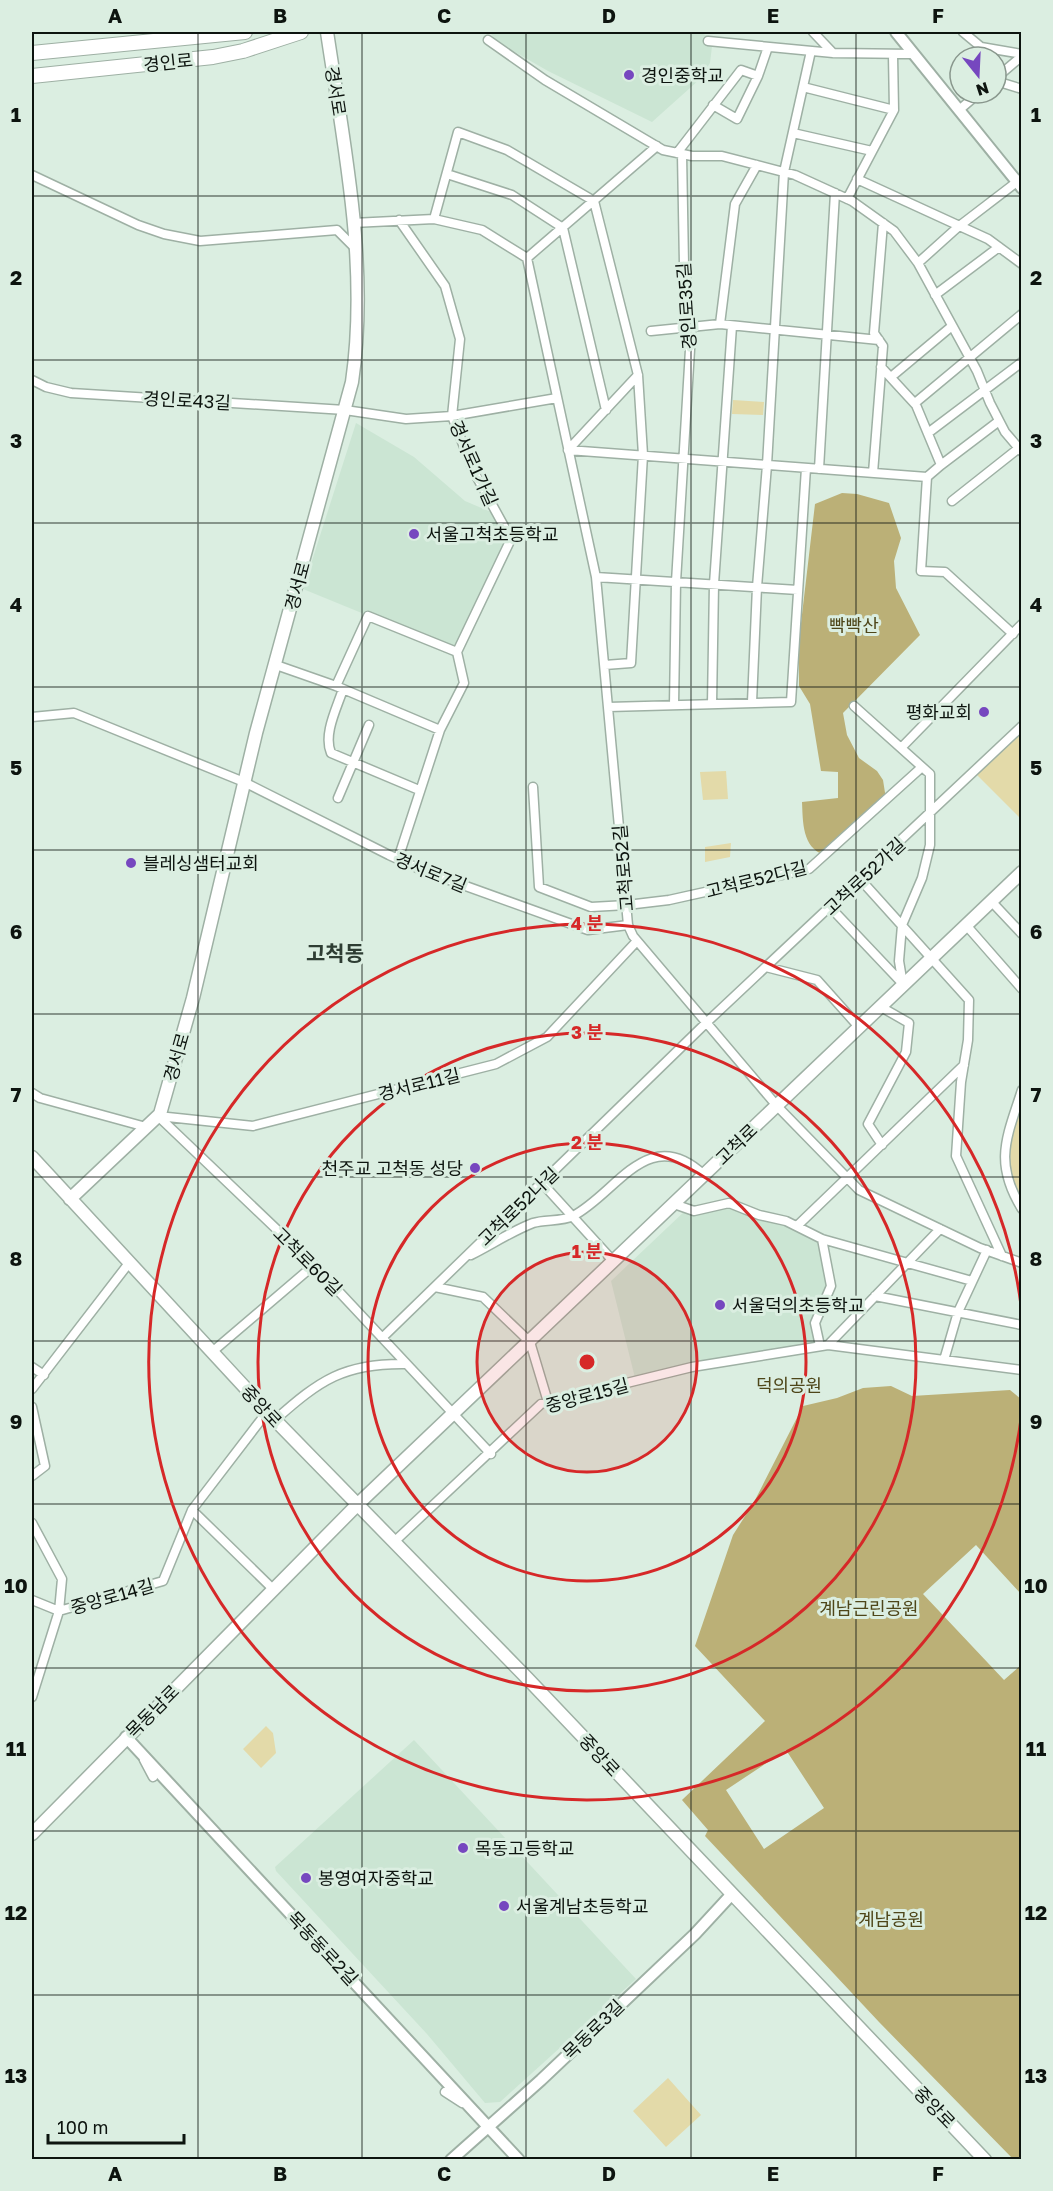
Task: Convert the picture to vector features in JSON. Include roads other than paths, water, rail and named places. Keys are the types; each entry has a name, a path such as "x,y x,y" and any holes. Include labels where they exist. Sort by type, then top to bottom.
{"main road":[{"name":"경인로","path":"32,53 245,32"},
{"name":"경인로","path":"32,76 213,57 243,51 301,32"},
{"name":"경서로","path":"159,1115 193,998 244,782 345,410 358,343 356,249 346,160 327,32"},
{"name":"고척로","path":"358,1504 1022,872"},
{"path":"70,1198 159,1115"},
{"name":"중앙로","path":"32,1157 271,1416 395,1541 985,2160"},
{"name":"목동남로","path":"32,1834 358,1504"}],"street":[{"path":"813,32 833,53"},
{"path":"896,32 1020,183 958,227 918,263"},
{"path":"963,32 981,47 1022,55"},
{"path":"488,40 545,80 657,147 680,153 722,156 784,172 847,199 894,231 918,263 970,357 999,421 1020,450 952,501"},
{"path":"708,41 833,53 893,56 914,54"},
{"path":"713,105 737,119 758,76 768,47"},
{"path":"752,702 757,587 767,465 784,172 811,51"},
{"path":"1008,68 1022,55"},
{"path":"847,199 894,110 893,56"},
{"path":"680,153 713,105 741,70 758,76"},
{"path":"803,87 894,110"},
{"path":"959,110 965,105"},
{"path":"434,219 458,132 507,150 594,201 638,375 643,455 631,663 605,665"},
{"path":"793,133 872,151"},
{"path":"353,223 434,219 482,230 527,258 657,147"},
{"name":"경인로35길","path":"674,705 676,582 692,333 687,328 680,153"},
{"name":"경인로35길","path":"720,324 735,204 757,165"},
{"path":"447,174 512,195 562,228 606,410"},
{"path":"32,175 127,220 164,234 200,241 337,230 356,249"},
{"path":"857,179 988,239 1022,264"},
{"path":"819,469 835,193"},
{"name":"경서로1가길","path":"399,220 444,285 460,339 452,416 473,470 511,539 457,652"},
{"path":"873,472 883,345 874,333 883,223"},
{"path":"935,295 999,247"},
{"name":"고척로52길","path":"527,258 596,577 628,925 636,942 777,1106 859,1190 940,1229 1022,1263"},
{"path":"915,403 1022,314"},
{"path":"651,331 720,324 879,340"},
{"path":"712,704 714,584 732,326"},
{"path":"891,377 952,326"},
{"path":"928,433 984,388 1022,362"},
{"path":"881,367 915,403 941,465"},
{"path":"568,450 638,375"},
{"name":"경인로43길","path":"32,380 46,387 71,393 345,410 406,419 452,416 557,398"},
{"path":"999,421 927,477 921,571 945,572 1013,634"},
{"path":"568,450 927,477"},
{"path":"608,707 791,702 806,468"},
{"path":"596,577 798,590"},
{"path":"398,859 440,730 464,683 457,652 368,616 339,688 328,734 328,746 331,753 419,790"},
{"path":"901,748 1022,624"},
{"path":"276,665 339,688 440,730"},
{"path":"854,706 930,774 930,845 922,878 902,925 899,961 903,985"},
{"name":"경서로7길","path":"32,717 74,713 244,782 398,859 588,930 628,925"},
{"path":"338,798 369,725"},
{"name":"고척로52가길","path":"706,1023 1022,726"},
{"name":"고척로52다길","path":"533,787 539,887 591,907 669,900 809,869 922,767"},
{"path":"860,879 969,1000 969,1040 964,1065 956,1156 1002,1256"},
{"path":"992,901 1022,934"},
{"path":"830,907 903,985"},
{"path":"966,925 1022,989"},
{"name":"경서로11길","path":"159,1115 253,1126 496,1064 547,1037 636,942"},
{"path":"766,967 817,980 859,1027"},
{"path":"880,1007 909,1023 906,1052 868,1124 882,1145"},
{"name":"고척로52나길","path":"382,1338 706,1023"},
{"path":"797,1226 964,1065"},
{"path":"1022,1090 1004,1147 1003,1164 1022,1209"},
{"path":"32,1093 40,1098 146,1127"},
{"name":"고척로60길","path":"159,1115 314,1265 453,1415"},
{"path":"462,1260 533,1223 572,1216 634,1167 647,1160 661,1156 676,1158 691,1163 704,1175"},
{"path":"542,1183 614,1262"},
{"path":"674,1204 694,1211 729,1203 797,1226 822,1239 972,1281"},
{"path":"822,1239 831,1286 815,1323 824,1346 940,1229"},
{"path":"944,1360 958,1312 987,1250"},
{"path":"32,1389 129,1263"},
{"path":"212,1352 314,1265"},
{"path":"435,1287 483,1297 530,1342 548,1402"},
{"path":"875,1296 1022,1325"},
{"name":"중앙로15길","path":"395,1541 491,1454 541,1404 548,1402 692,1368 824,1346 1022,1370"},
{"name":"중앙로14길","path":"32,1696 59,1611 162,1581 192,1510 271,1416 308,1390 356,1366 406,1364"},
{"path":"32,1367 44,1375"},
{"path":"32,1407 45,1466 32,1476"},
{"path":"453,1415 491,1454"},
{"path":"192,1510 274,1590"},
{"path":"32,1523 62,1579 59,1611 32,1600"},
{"name":"목동동로2길","path":"126,1737 519,2160"},
{"path":"137,1749 153,1777"},
{"name":"목동로3길","path":"451,2160 695,1934 731,1895"},
{"path":"445,2092 476,2113"}],"place":[{"name":"경인중학교","path":"629,75"},
{"name":"서울고척초등학교","path":"414,534"},
{"name":"평화교회","path":"984,712"},
{"name":"블레싱샘터교회","path":"131,863"},
{"name":"천주교 고척동 성당","path":"475,1168"},
{"name":"서울덕의초등학교","path":"720,1305"},
{"name":"목동고등학교","path":"463,1848"},
{"name":"봉영여자중학교","path":"306,1878"},
{"name":"서울계남초등학교","path":"504,1906"}],"district":[{"name":"고척동","path":"335,953"}],"park label":[{"name":"빡빡산","path":"854,625"},
{"name":"덕의공원","path":"789,1385"},
{"name":"계남근린공원","path":"869,1608"},
{"name":"계남공원","path":"891,1919"}]}
